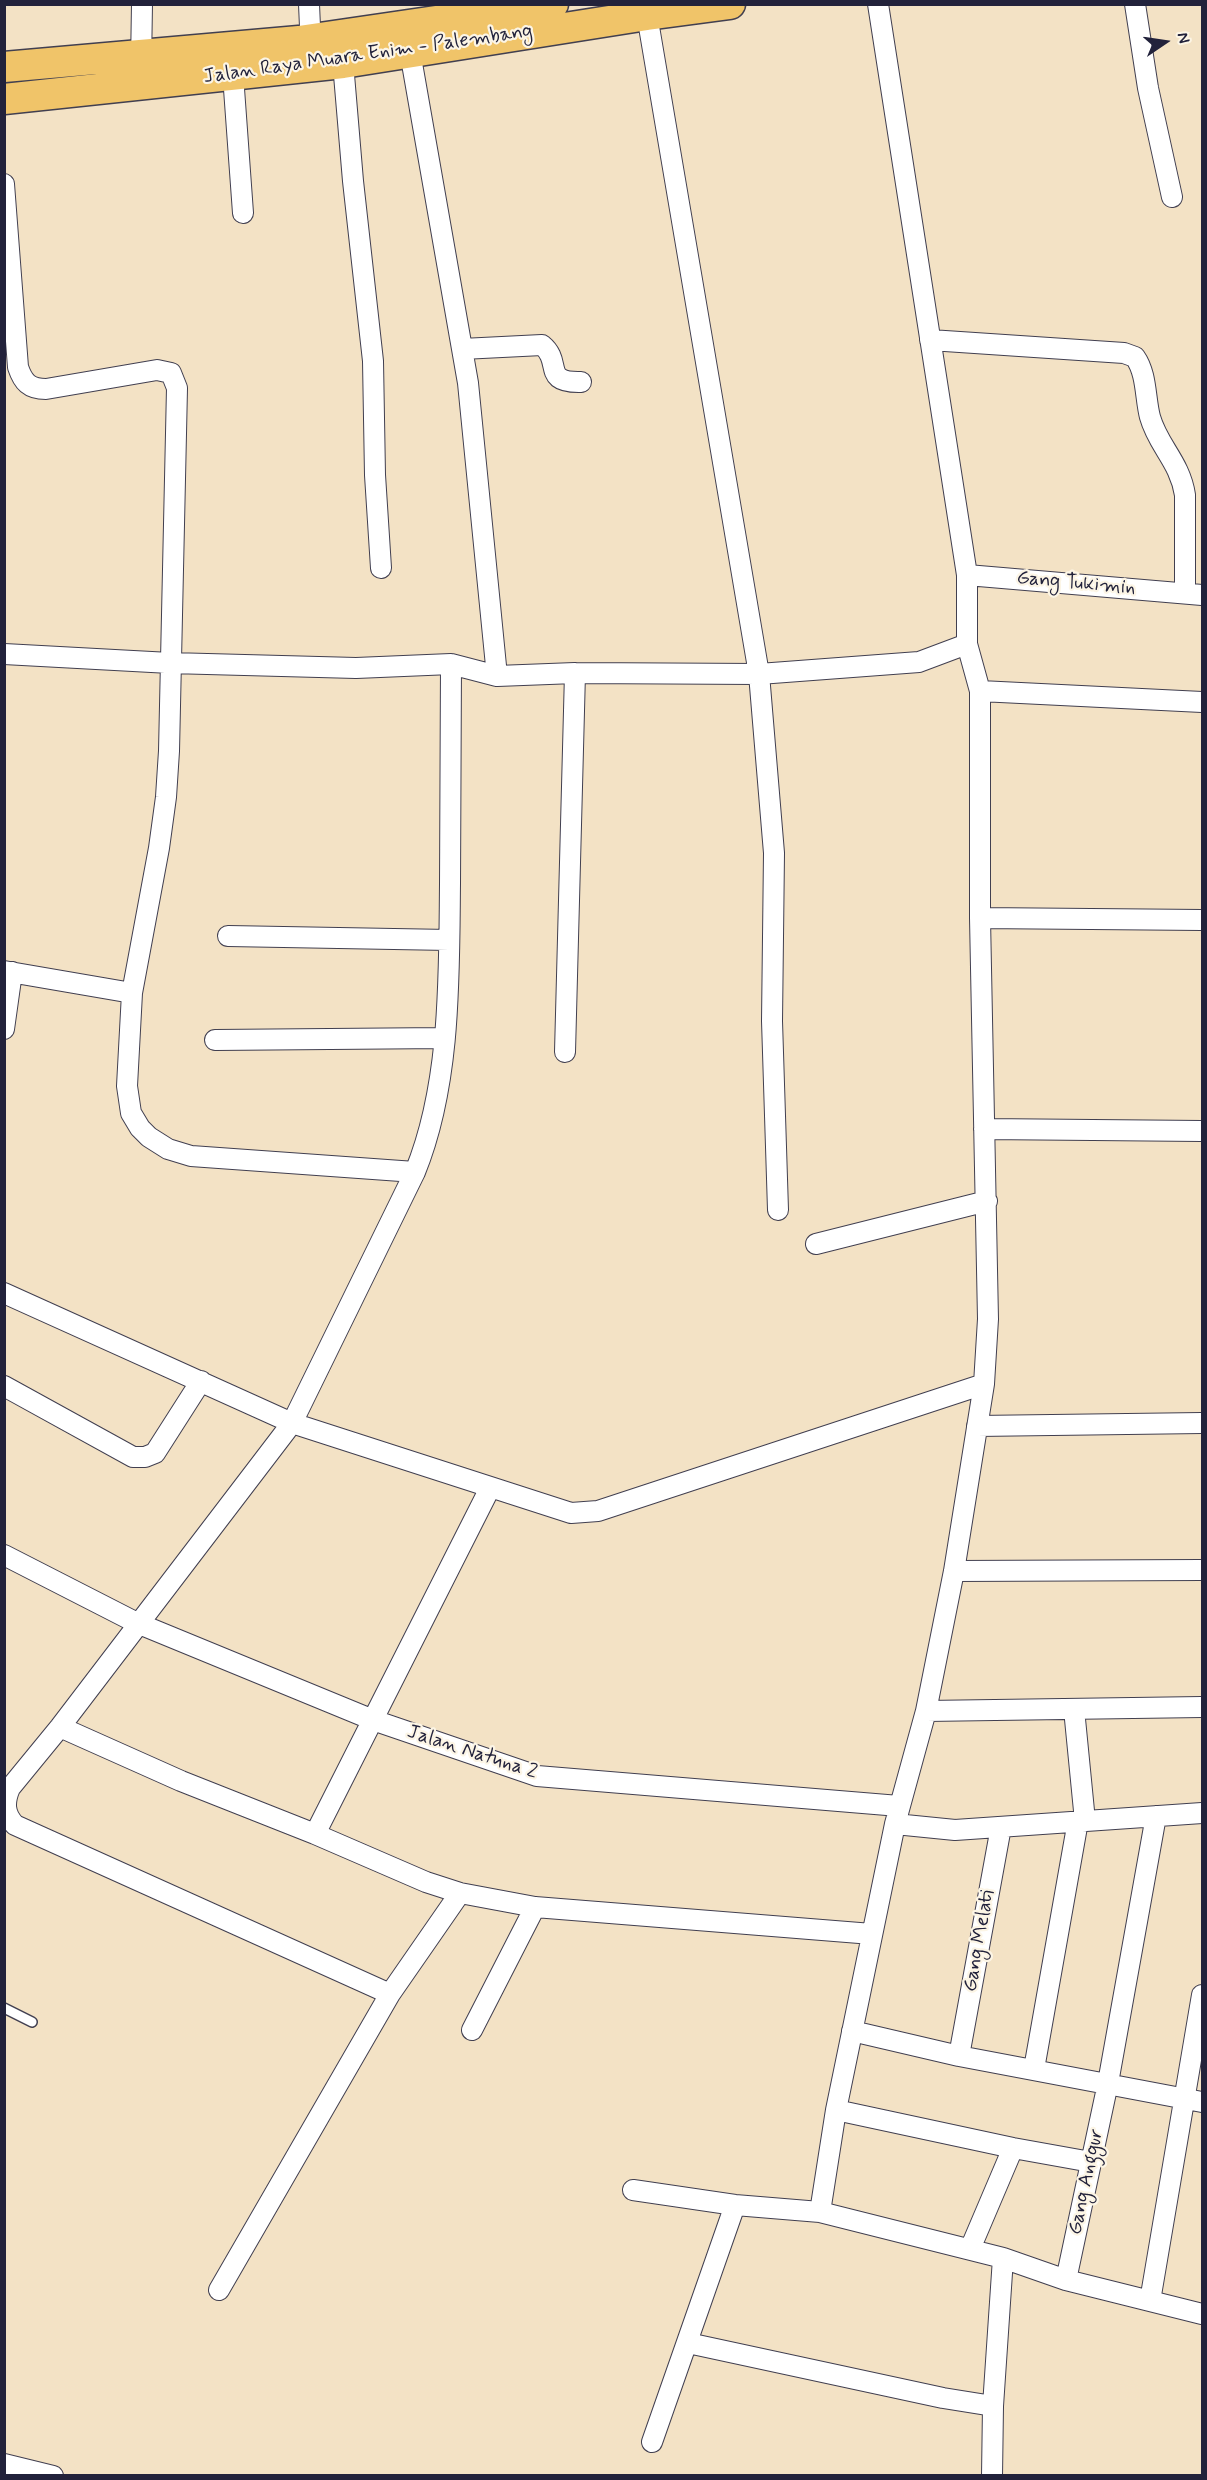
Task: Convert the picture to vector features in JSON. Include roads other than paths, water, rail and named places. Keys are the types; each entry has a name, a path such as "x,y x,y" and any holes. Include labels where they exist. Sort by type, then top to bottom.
{"main road":[{"name":"Jalan Raya Muara Enim - Palembang","path":"4,67 142,70 233,75 312,52 553,4"},
{"name":"Jalan Raya Muara Enim - Palembang","path":"4,99 142,70 312,52 343,63 730,4"}],"street":[{"path":"142,4 142,70"},
{"path":"309,4 312,52"},
{"path":"820,2212 836,2110 872,1934 897,1815 926,1711 954,1571 984,1384 988,1319 980,918 980,691 968,644 966,575 878,4"},
{"path":"1135,4 1148,88 1172,197"},
{"path":"646,15 759,674 774,853 772,1022 778,1210"},
{"path":"410,52 468,383 497,676"},
{"path":"343,63 353,181 373,361 375,475 381,568"},
{"path":"233,75 243,213"},
{"path":"4,184 18,366 22,379 33,388 46,389 157,370 165,371 174,377 177,388 169,751 166,797 132,993 126,1086 131,1113 140,1128 158,1144 191,1156 415,1172"},
{"path":"930,340 1124,353 1135,357 1141,369 1153,426 1183,480 1194,594"},
{"path":"462,349 542,345 550,354 556,377 562,381 581,382"},
{"name":"Gang Tukimin","path":"966,575 1194,594"},
{"path":"4,654 170,663 356,668 452,664 497,676 575,673 759,674 919,662 968,644"},
{"path":"390,1994 15,1825 8,1816 5,1806 10,1788 60,1727 137,1623 292,1423 427,1144 434,1112 444,1038 449,940 452,664"},
{"path":"565,1052 575,673"},
{"path":"980,691 1203,702"},
{"path":"980,918 1203,920"},
{"path":"228,936 449,940"},
{"path":"4,1029 8,972 132,993"},
{"path":"214,1040 444,1038"},
{"path":"984,1129 1203,1131"},
{"path":"816,1244 987,1201"},
{"path":"4,1293 292,1423 571,1513 598,1511 984,1384"},
{"path":"4,1386 134,1457 140,1458 155,1453 201,1381"},
{"path":"977,1426 1203,1423"},
{"path":"315,1834 490,1488"},
{"name":"Jalan Natuna 2","path":"4,1556 137,1623 373,1720 537,1776 897,1815 955,1830 1203,1813"},
{"path":"954,1571 1203,1570"},
{"path":"926,1711 1203,1707"},
{"path":"1034,2069 1081,1821 1074,1709"},
{"path":"60,1727 180,1781 315,1834 416,1878 460,1893 535,1907 872,1934"},
{"name":"Gang Anggur","path":"1066,2280 1108,2083 1156,1816"},
{"name":"Gang Melati","path":"959,2056 1001,1827"},
{"path":"219,2290 390,1994 460,1893"},
{"path":"472,2030 535,1907"},
{"path":"1150,2301 1194,2100 1203,1995"},
{"path":"852,2031 959,2056 1194,2100"},
{"path":"836,2110 1013,2148 1091,2162"},
{"path":"970,2249 1013,2148"},
{"path":"633,2190 735,2205 820,2212 970,2249 1066,2280 1203,2314"},
{"path":"652,2442 735,2205"},
{"path":"992,2475 993,2406 1003,2258"},
{"path":"688,2343 943,2398 993,2406"},
{"path":"4,2464 53,2475"}],"lane":[{"path":"4,2008 32,2022"}]}
